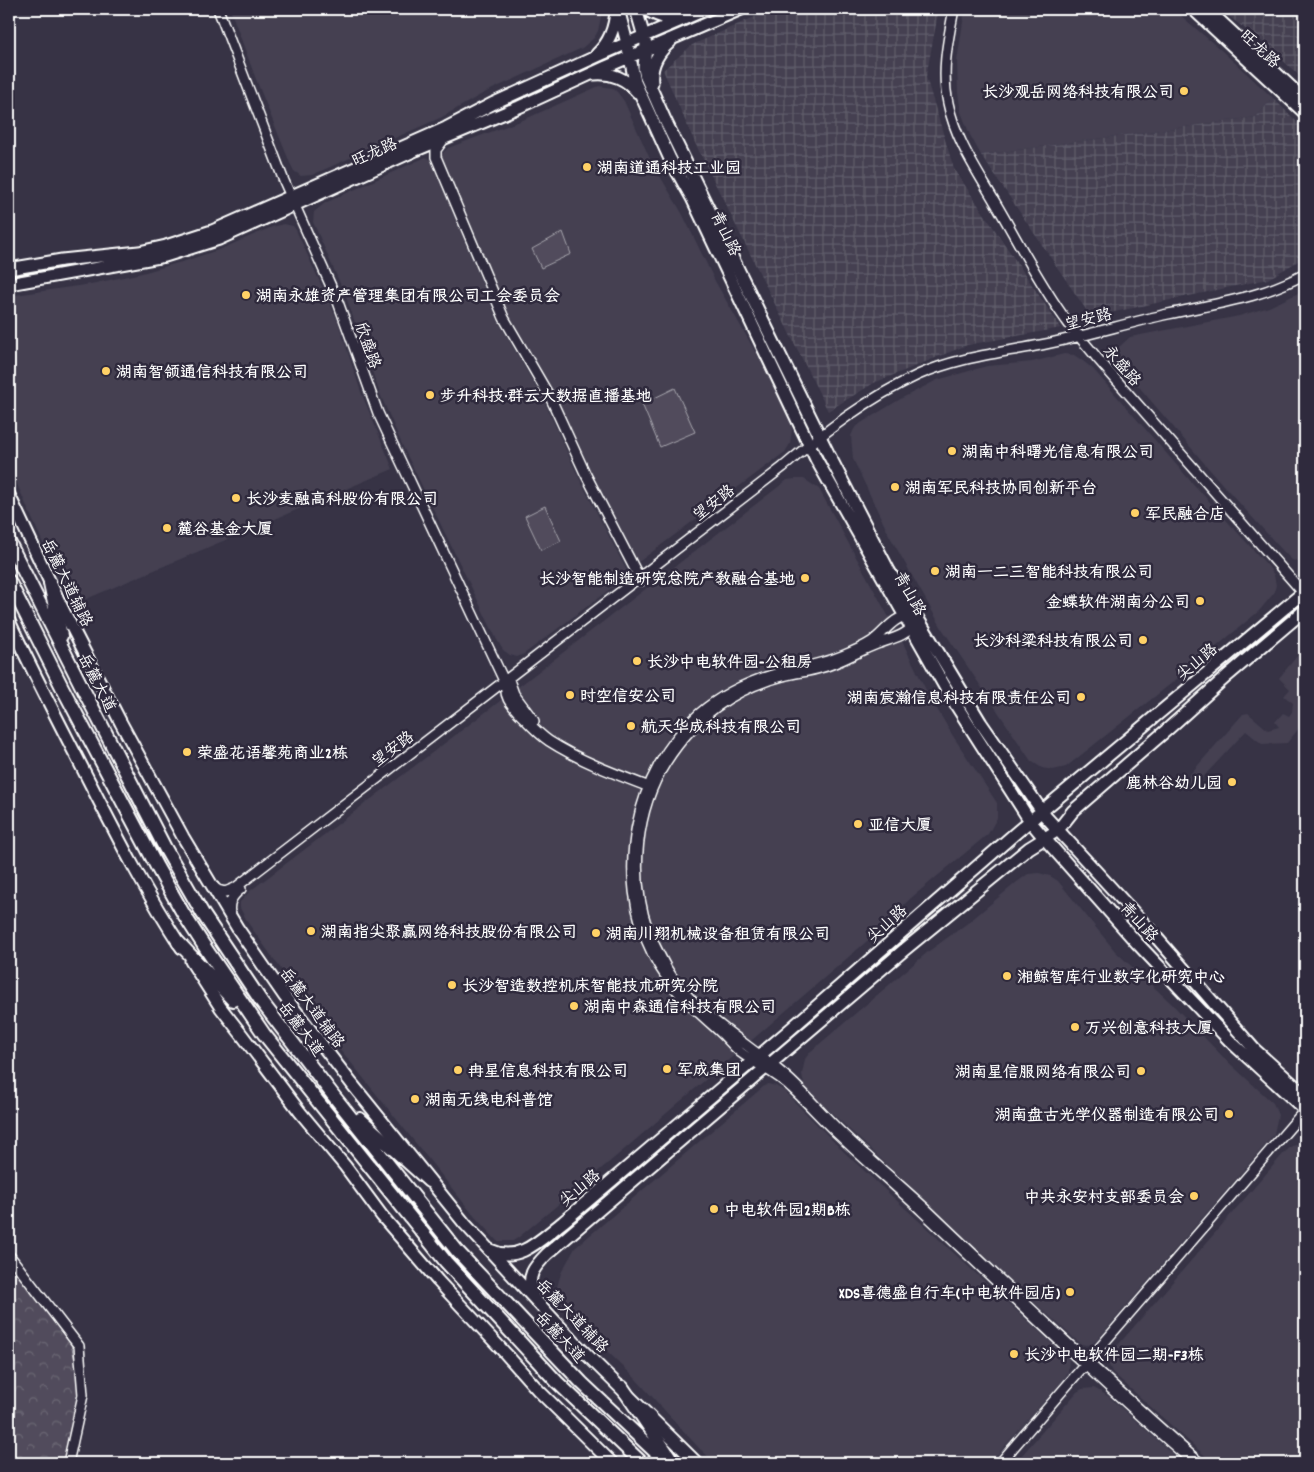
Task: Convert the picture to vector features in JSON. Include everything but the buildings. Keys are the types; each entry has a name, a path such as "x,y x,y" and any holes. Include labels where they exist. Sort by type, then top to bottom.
{"highway":[{"name":"岳麓大道","path":"9,542 147,815 203,914 261,1001 458,1252 582,1383 667,1463"},
{"name":"岳麓大道","path":"9,581 66,696 157,867 198,936 264,1034 446,1262 557,1382 642,1463"},
{"path":"50,583 66,655"},
{"path":"178,942 264,1034"},
{"path":"333,1095 429,1181"},
{"path":"622,1387 674,1463"}],"main road":[{"name":"青山路","path":"617,9 627,43 635,82 670,159 696,206 810,446 911,616 981,723 1042,811 1254,1049 1305,1095"},
{"path":"586,61 596,55 609,40 617,9"},
{"name":"青山路","path":"636,9 646,50 644,68 655,99 821,438 911,616 912,628 949,694 1030,820 1045,839 1137,943 1230,1041 1305,1110"},
{"path":"646,9 670,18 688,17"},
{"name":"旺龙路","path":"9,284 130,263 181,251 226,235 494,103 707,9"},
{"name":"旺龙路","path":"9,269 62,260 116,256 166,246 212,231 295,200 519,107 585,76 741,9"},
{"name":"旺龙路","path":"1193,9 1305,113"},
{"name":"旺龙路","path":"1207,9 1305,100"},
{"path":"655,99 652,85 652,70 662,50 674,39"},
{"path":"585,76 604,73 615,76 631,84 640,95"},
{"name":"岳麓大道辅路","path":"9,495 50,583 121,723 211,885 285,998 429,1181 483,1244 578,1346 622,1387 697,1463"},
{"name":"尖山路","path":"483,1244 490,1250 505,1256 526,1250 537,1242 756,1058 1030,820 1305,592"},
{"name":"尖山路","path":"535,1299 530,1282 532,1272 540,1261 904,950 1029,848 1058,830 1073,811 1305,610"},
{"path":"9,621 34,674 156,906 222,1008 300,1112 345,1166 382,1216 438,1281 550,1403 612,1463"}],"street":[{"name":"欣盛路","path":"218,9 248,89 338,302 378,413 507,682 505,692 508,698 525,720 549,741 584,760 651,785"},
{"name":"欣盛路","path":"222,9 295,200"},
{"name":"永盛路","path":"954,9 946,50 945,78 947,103 955,128 968,156 1046,289 1066,320 1083,337 1305,592"},
{"name":"永盛路","path":"958,9 950,50 949,77 951,101 959,126 972,153 1049,287 1083,337"},
{"path":"447,137 436,150 436,157 488,282 504,318 550,399 639,581"},
{"path":"416,150 427,151 433,158 502,320 548,400 582,474 639,581"},
{"name":"望安路","path":"211,885 222,892 230,891 639,581 810,446 893,392 934,374 982,359 1036,350 1170,314 1238,300 1278,287 1305,274"},
{"name":"望安路","path":"1083,337 1231,307 1279,292 1305,279"},
{"path":"911,616 887,627 874,641 844,656 763,678 748,684 716,701 682,732 662,760 651,785 642,824 639,855 641,901 648,930 669,972 683,991 756,1058 788,1084 840,1136 1194,1463"},
{"path":"651,785 672,753 705,714 730,698 750,687 771,680 833,664 876,644 893,639 912,628"},
{"name":"望安路","path":"230,916 229,906 238,891 507,682"},
{"path":"1004,1463 1305,1110"},
{"path":"1000,1463 1305,1116"},
{"path":"9,1255 79,1346 83,1395 68,1463"},
{"path":"1087,1365 1200,1463"}],"shaded area":[{"path":"230,9 600,9 601,17 598,31 594,38 582,48 484,93 442,117 312,175 301,176 294,171 290,163"},
{"path":"772,9 939,9 926,77 954,169 1061,328 967,345 874,383 828,411 695,143 663,70 692,45"},
{"path":"965,9 1173,9 1273,98 1256,117 981,155 970,135 961,112 958,93 957,61"},
{"path":"1219,9 1305,9 1305,81 1264,43"},
{"path":"599,86 613,88 624,101 651,161 682,213 715,281 767,372 792,429 790,444 785,452 640,561 634,557 508,316 441,155 448,148 523,120"},
{"path":"1273,98 1305,130 1305,257 1268,279 1091,317 981,155 1256,117"},
{"path":"426,157 431,160 498,321 544,401 578,476 627,571 622,580 524,654 517,657 503,650 497,640 404,449 380,394 346,297 313,222 314,212 325,203"},
{"path":"284,224 293,226 296,230 337,319 361,392 393,469 72,605 17,484 9,460 9,296 91,284 142,273 221,249 272,227"},
{"path":"1305,290 1305,564 1292,560 1222,484 1122,367 1118,358 1119,347 1130,337 1239,316 1269,307"},
{"path":"1064,354 1074,355 1093,369 1268,566 1274,575 1276,585 1274,593 1259,611 1192,667 1066,767 1053,770 1042,768 1031,761 943,630 889,535 853,459 851,436 854,429 861,423 902,398 937,380 987,366 1032,362"},
{"path":"804,479 819,489 904,645 927,692 997,803 997,818 988,834 911,898 866,942 619,1154 519,1237 513,1241 497,1241 475,1217 324,1029 248,923 240,908 240,902 250,891 787,480"},
{"path":"1302,650 1305,650 1305,721 1287,743 1262,744 1246,731 1192,789 1185,780 1243,714 1248,713 1268,730 1279,727 1275,722 1283,713 1289,716 1292,712 1293,703 1284,696 1290,689 1279,678"},
{"path":"1039,873 1050,876 1058,881 1115,951 1172,1004 1226,1060 1273,1103 1278,1115 1274,1134 1267,1143 1097,1340 1092,1344 1086,1345 1077,1341 1017,1287 835,1116 804,1085 802,1074 805,1059 810,1052 929,951 969,922 1028,874"},
{"path":"768,1084 783,1090 845,1153 1069,1359 1068,1372 1064,1379 990,1463 715,1463 634,1377 565,1311 558,1299 557,1287 561,1273 575,1248"},
{"path":"1305,1145 1305,1463 1213,1463 1112,1372 1108,1358 1284,1153 1292,1146"},
{"path":"1094,1388 1108,1396 1183,1463 1015,1463 1077,1392 1082,1389"}],"green space":[{"path":"563,232 571,254 541,268 532,249"},
{"path":"675,388 695,432 660,447 642,404"},
{"path":"545,506 561,541 541,550 525,516"},
{"path":"9,1255 68,1331 83,1395 72,1463 9,1463"}],"place":[{"name":"长沙观岳网络科技有限公司","path":"1184,91"},
{"name":"湖南道通科技工业园","path":"587,167"},
{"name":"湖南永雄资产管理集团有限公司工会委员会","path":"246,295"},
{"name":"湖南智领通信科技有限公司","path":"106,371"},
{"name":"步升科技·群云大数据直播基地","path":"430,395"},
{"name":"湖南中科曙光信息有限公司","path":"952,451"},
{"name":"湖南军民科技协同创新平台","path":"895,487"},
{"name":"长沙麦融高科股份有限公司","path":"236,498"},
{"name":"军民融合店","path":"1135,513"},
{"name":"麓谷基金大厦","path":"167,528"},
{"name":"湖南一二三智能科技有限公司","path":"935,571"},
{"name":"长沙智能制造研究总院产教融合基地","path":"805,578"},
{"name":"金蝶软件湖南分公司","path":"1200,601"},
{"name":"长沙科梁科技有限公司","path":"1143,640"},
{"name":"长沙中电软件园-公租房","path":"637,661"},
{"name":"时空信安公司","path":"570,695"},
{"name":"湖南宸瀚信息科技有限责任公司","path":"1081,697"},
{"name":"航天华成科技有限公司","path":"631,726"},
{"name":"荣盛花语馨苑商业2栋","path":"187,752"},
{"name":"鹿林谷幼儿园","path":"1232,782"},
{"name":"亚信大厦","path":"858,824"},
{"name":"湖南指尖聚赢网络科技股份有限公司","path":"311,931"},
{"name":"湖南川翔机械设备租赁有限公司","path":"596,933"},
{"name":"湘鲸智库行业数字化研究中心","path":"1007,976"},
{"name":"长沙智造数控机床智能技术研究分院","path":"452,985"},
{"name":"湖南中森通信科技有限公司","path":"574,1006"},
{"name":"万兴创意科技大厦","path":"1075,1027"},
{"name":"军成集团","path":"667,1069"},
{"name":"冉星信息科技有限公司","path":"458,1070"},
{"name":"湖南星信服网络有限公司","path":"1141,1071"},
{"name":"湖南无线电科普馆","path":"415,1099"},
{"name":"湖南盘古光学仪器制造有限公司","path":"1229,1114"},
{"name":"中共永安村支部委员会","path":"1194,1196"},
{"name":"中电软件园2期B栋","path":"714,1209"},
{"name":"XDS喜德盛自行车(中电软件园店)","path":"1070,1292"},
{"name":"长沙中电软件园二期-F3栋","path":"1014,1354"}]}
